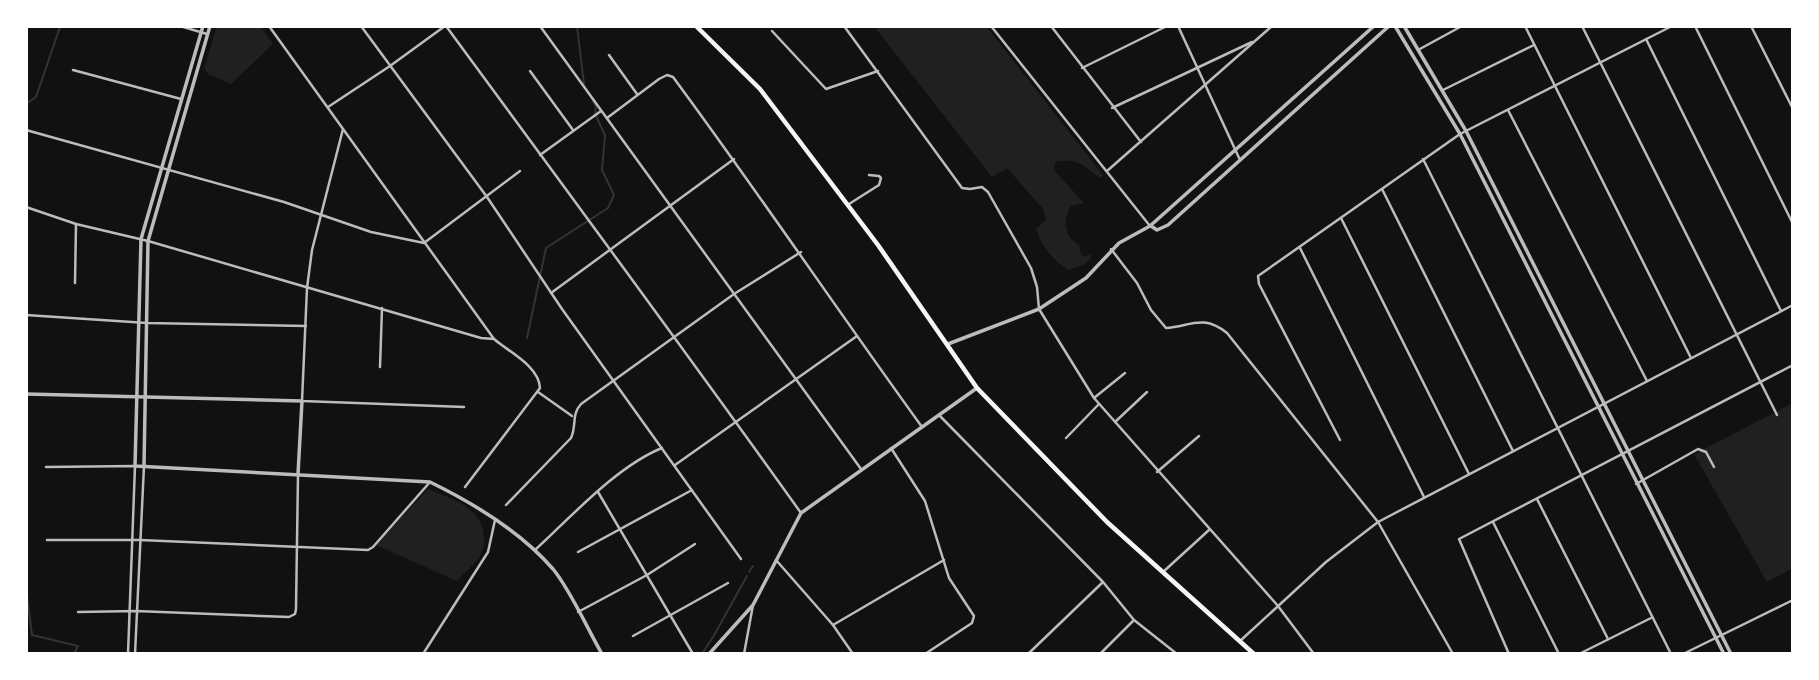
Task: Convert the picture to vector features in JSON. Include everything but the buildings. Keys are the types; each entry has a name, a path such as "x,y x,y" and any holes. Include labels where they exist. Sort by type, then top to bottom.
{"main road":[{"path":"695,26 760,89 948,344 977,388 1107,522 1254,654"}],"street":[{"path":"180,26 208,34"},
{"path":"128,654 141,239 203,26"},
{"path":"135,654 144,466 148,241 210,26"},
{"path":"269,26 494,339 518,356 540,381 538,392 465,488"},
{"path":"361,26 486,197 551,293 741,559"},
{"path":"328,107 446,26 675,336 801,513"},
{"path":"540,26 861,469"},
{"path":"844,26 962,188 982,187 988,192 1031,268 1039,309 1094,398 1278,606 1314,654"},
{"path":"991,26 1150,226 1157,230 1168,225 1389,26"},
{"path":"1051,26 1141,142"},
{"path":"1082,68 1167,26"},
{"path":"1178,26 1240,160"},
{"path":"1107,171 1272,26"},
{"path":"948,344 1039,309 1086,278 1111,249 1150,226 1374,26"},
{"path":"1395,26 1461,134 1724,654"},
{"path":"1404,26 1466,131 1731,654"},
{"path":"1417,50 1462,26"},
{"path":"1525,26 1691,358"},
{"path":"1581,26 1777,415"},
{"path":"1340,440 1259,284 1258,276 1461,134 1672,26"},
{"path":"1695,26 1793,224"},
{"path":"1751,26 1793,109"},
{"path":"772,31 827,89 878,71"},
{"path":"1112,108 1256,39"},
{"path":"1646,39 1781,312"},
{"path":"1442,90 1534,44"},
{"path":"609,55 637,94"},
{"path":"73,70 181,99"},
{"path":"530,71 573,131"},
{"path":"607,118 637,94 669,75 801,252 857,337 922,427"},
{"path":"1508,110 1647,381"},
{"path":"540,155 601,111"},
{"path":"78,612 135,611 289,617 295,614 298,474 307,288 312,250 343,129"},
{"path":"26,130 321,214 371,232 424,243 520,171"},
{"path":"551,293 734,159"},
{"path":"1423,159 1671,654"},
{"path":"847,205 879,185 881,178 869,175"},
{"path":"1382,189 1513,451"},
{"path":"26,207 76,224 141,239 481,338 494,339"},
{"path":"1341,218 1469,474"},
{"path":"75,283 76,224"},
{"path":"1300,248 1424,497"},
{"path":"1111,249 1138,283 1151,310 1166,328 1188,322 1206,323 1218,326 1227,333 1377,522 1453,654"},
{"path":"506,505 571,438 574,430 573,416 581,404 734,294 801,252"},
{"path":"1240,641 1326,562 1377,522 1793,305"},
{"path":"380,367 382,308"},
{"path":"26,315 147,323 306,326"},
{"path":"675,465 857,337"},
{"path":"1509,654 1459,539 1793,365"},
{"path":"1094,398 1125,373"},
{"path":"744,654 753,606 801,513 977,388"},
{"path":"538,392 573,416"},
{"path":"1115,422 1147,392"},
{"path":"26,394 464,407"},
{"path":"1066,438 1099,404"},
{"path":"939,415 1103,582 1134,620 1177,654"},
{"path":"1157,472 1199,436"},
{"path":"891,447 925,501 949,578 973,614 973,621 925,654"},
{"path":"535,550 598,492 638,460 662,448"},
{"path":"1636,484 1698,449 1706,452 1714,467"},
{"path":"46,467 144,466 430,482 458,496 535,550 555,572 602,654"},
{"path":"47,540 140,540 368,550 430,482"},
{"path":"578,552 692,490"},
{"path":"598,492 693,654"},
{"path":"1537,498 1608,639"},
{"path":"423,654 488,552 495,520"},
{"path":"1493,521 1559,654"},
{"path":"1163,572 1209,530"},
{"path":"578,612 647,575 695,544"},
{"path":"776,560 833,625 853,654"},
{"path":"833,625 944,560"},
{"path":"1028,654 1103,582"},
{"path":"634,636 728,583"},
{"path":"1684,654 1793,600"},
{"path":"709,654 753,606"},
{"path":"1579,654 1652,618"},
{"path":"1100,654 1134,620"}],"shaded area":[{"path":"217,26 260,26 273,44 231,84 208,74 204,68"},
{"path":"874,26 986,26 1103,175 1100,178 1081,164 1071,161 1057,161 1054,166 1055,171 1084,203 1071,206 1066,216 1066,227 1070,237 1079,245 1081,254 1085,257 1090,254 1091,257 1085,264 1069,270 1053,258 1036,229 1046,219 1043,209 1007,168 992,177"},
{"path":"1793,403 1793,568 1767,582 1694,454"},
{"path":"428,489 469,509 483,530 482,552 457,581 376,545"}],"waterway":[{"path":"577,26 584,84"},
{"path":"26,104 36,97 60,27"},
{"path":"527,338 546,248 608,208 614,195 602,170 605,135 595,114 593,101"},
{"path":"749,572 753,566"},
{"path":"702,654 747,576"},
{"path":"26,588 32,635 78,646 74,654"}]}
